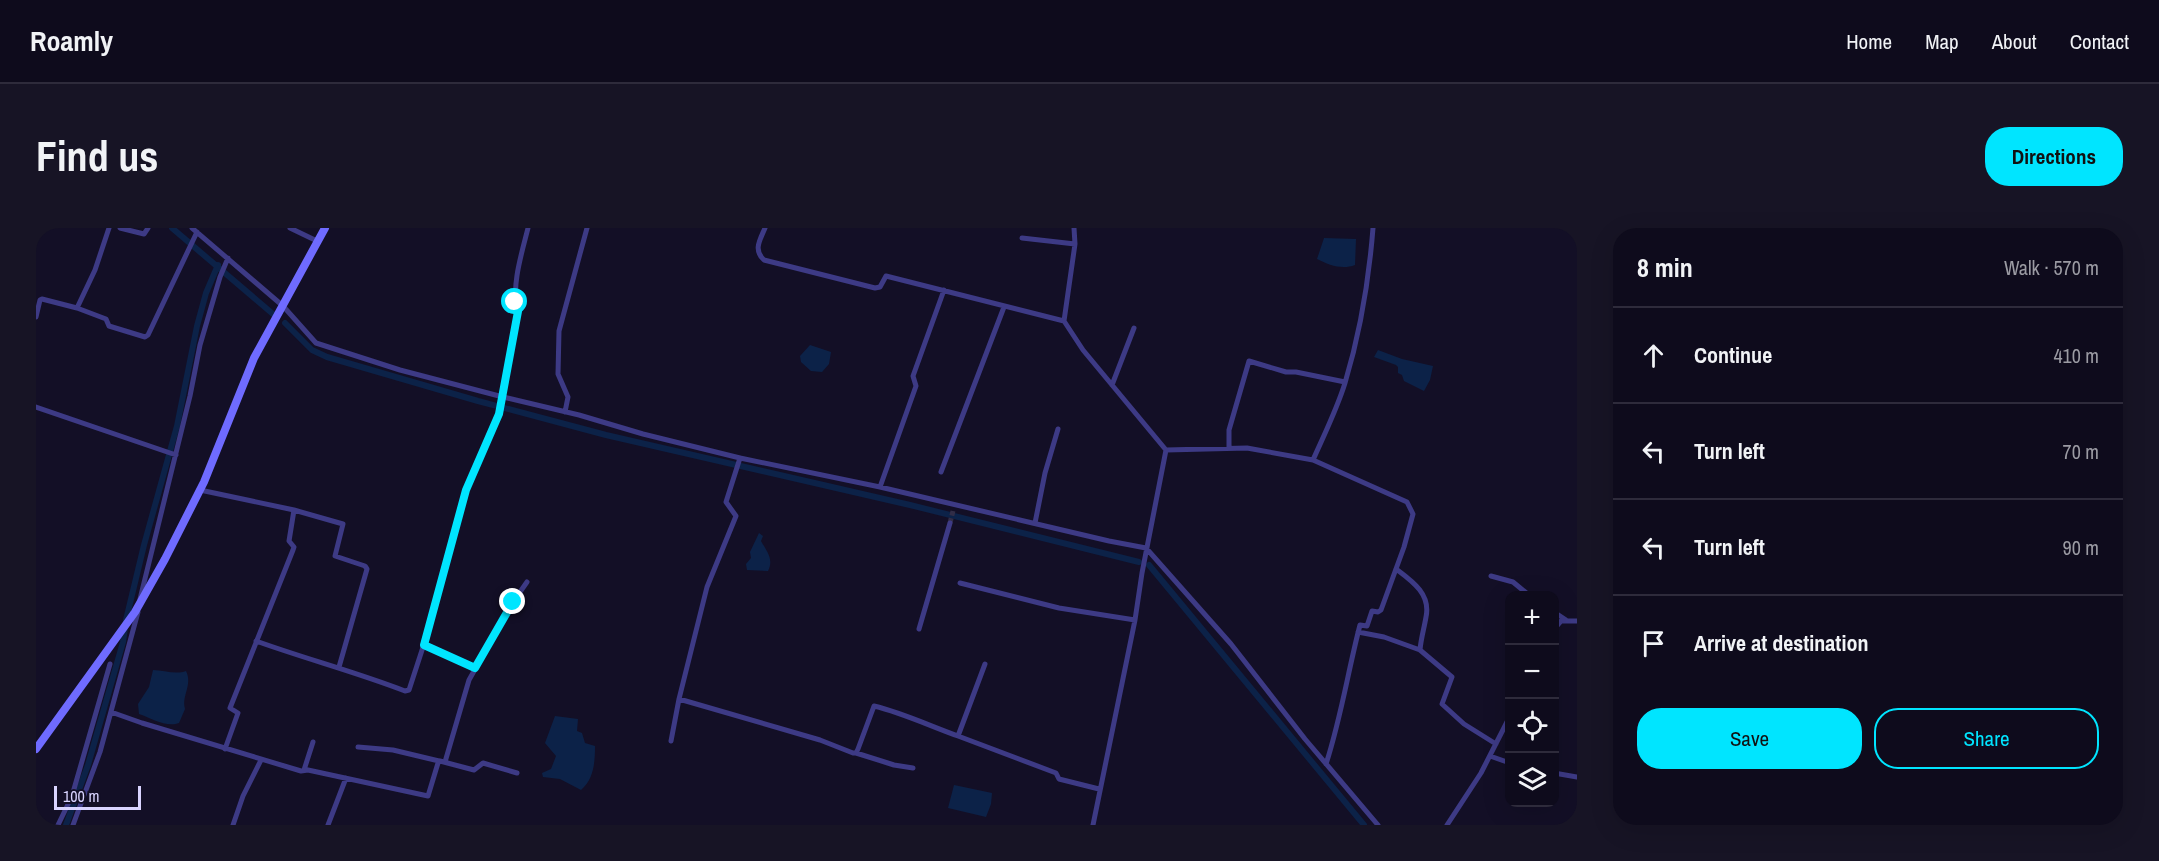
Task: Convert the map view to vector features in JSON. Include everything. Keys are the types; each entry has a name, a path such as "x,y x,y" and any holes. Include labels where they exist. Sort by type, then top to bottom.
{"street":[{"path":"77,308 95,270 109,228"},
{"path":"120,228 144,234 148,228"},
{"path":"291,228 317,241"},
{"path":"36,749 137,608 200,490 254,358 325,228"},
{"path":"256,642 409,690 424,645 466,490 499,414 519,306 515,298 528,228"},
{"path":"565,411 568,397 558,374 559,331 587,228"},
{"path":"765,228 757,248 764,260 875,288 880,288 886,276 1064,321"},
{"path":"1074,228 1064,321 1083,350 1166,450"},
{"path":"1313,460 1345,382 1357,334 1373,228"},
{"path":"36,317 42,299 77,308 106,319 109,326 145,338 194,233 283,306 316,343 502,400 565,411 740,461 880,487 954,508 1035,523 1146,548 1231,644 1377,825"},
{"path":"1022,238 1074,244"},
{"path":"73,825 100,752 111,712 200,345 226,261"},
{"path":"880,487 916,386 913,376 944,290"},
{"path":"941,472 1004,307"},
{"path":"1112,385 1134,328"},
{"path":"1229,447 1229,430 1249,361 1286,372 1345,382"},
{"path":"36,407 174,454"},
{"path":"1035,523 1045,473 1058,429"},
{"path":"1166,450 1229,447 1313,460 1407,502 1412,510 1413,518 1380,612 1372,611 1367,626 1361,624 1358,632 1336,734 1326,764"},
{"path":"1095,824 1099,789 1135,620 1146,548 1166,450"},
{"path":"671,741 707,586 736,516 726,502 740,461"},
{"path":"200,490 342,523 335,556 367,567 339,667"},
{"path":"225,749 238,713 230,708 294,547 289,542 294,510"},
{"path":"919,629 950,523"},
{"path":"1396,568 1423,592 1427,615 1421,633 1420,650"},
{"path":"1491,576 1513,582 1524,591"},
{"path":"111,712 261,760 428,796 442,762 469,680 513,602 527,582"},
{"path":"960,583 1059,608 1135,620"},
{"path":"1559,615 1568,620"},
{"path":"1559,622 1577,621"},
{"path":"1358,632 1384,637 1420,650 1452,677 1442,704 1464,724 1496,744"},
{"path":"424,645 475,668"},
{"path":"58,825 72,796 110,664"},
{"path":"958,736 985,664"},
{"path":"679,699 894,765 913,768"},
{"path":"856,753 874,706 914,718 1056,773 1059,779 1099,789"},
{"path":"1447,825 1490,756 1505,725"},
{"path":"304,770 313,742"},
{"path":"358,747 393,750 474,770 483,763 517,773"},
{"path":"1490,756 1505,762"},
{"path":"233,825 243,796 261,760"},
{"path":"1559,774 1577,777"},
{"path":"328,825 346,778"}],"water":[{"path":"1324,238 1356,239 1355,265 1336,266 1317,259"},
{"path":"810,345 831,352 829,364 822,372 811,371 801,362 800,356"},
{"path":"1378,350 1402,359 1433,366 1430,380 1424,391 1404,381 1396,365 1374,357"},
{"path":"759,533 763,536 761,541 770,559 768,571 747,570 746,564 751,558 750,552"},
{"path":"153,670 186,671 188,681 184,700 185,709 179,723 164,723 139,714 138,704 149,687"},
{"path":"555,716 578,719 577,731 582,733 585,743 595,746 591,775 581,790 560,779 543,777 542,773 551,769 556,756 545,743"},
{"path":"954,785 992,793 986,817 948,808"}],"waterway":[{"path":"172,228 273,314"},
{"path":"66,825 88,765 123,642 144,545 177,426 197,326 206,293 218,265"},
{"path":"285,323 312,350 327,357 478,401 606,435 910,505 1139,562"},
{"path":"1149,565 1364,825"}],"tunnel":[{"path":"950,523 953,511"}],"route":[{"path":"513,602 475,668 424,645 466,490 499,414 519,306 515,302"}]}
